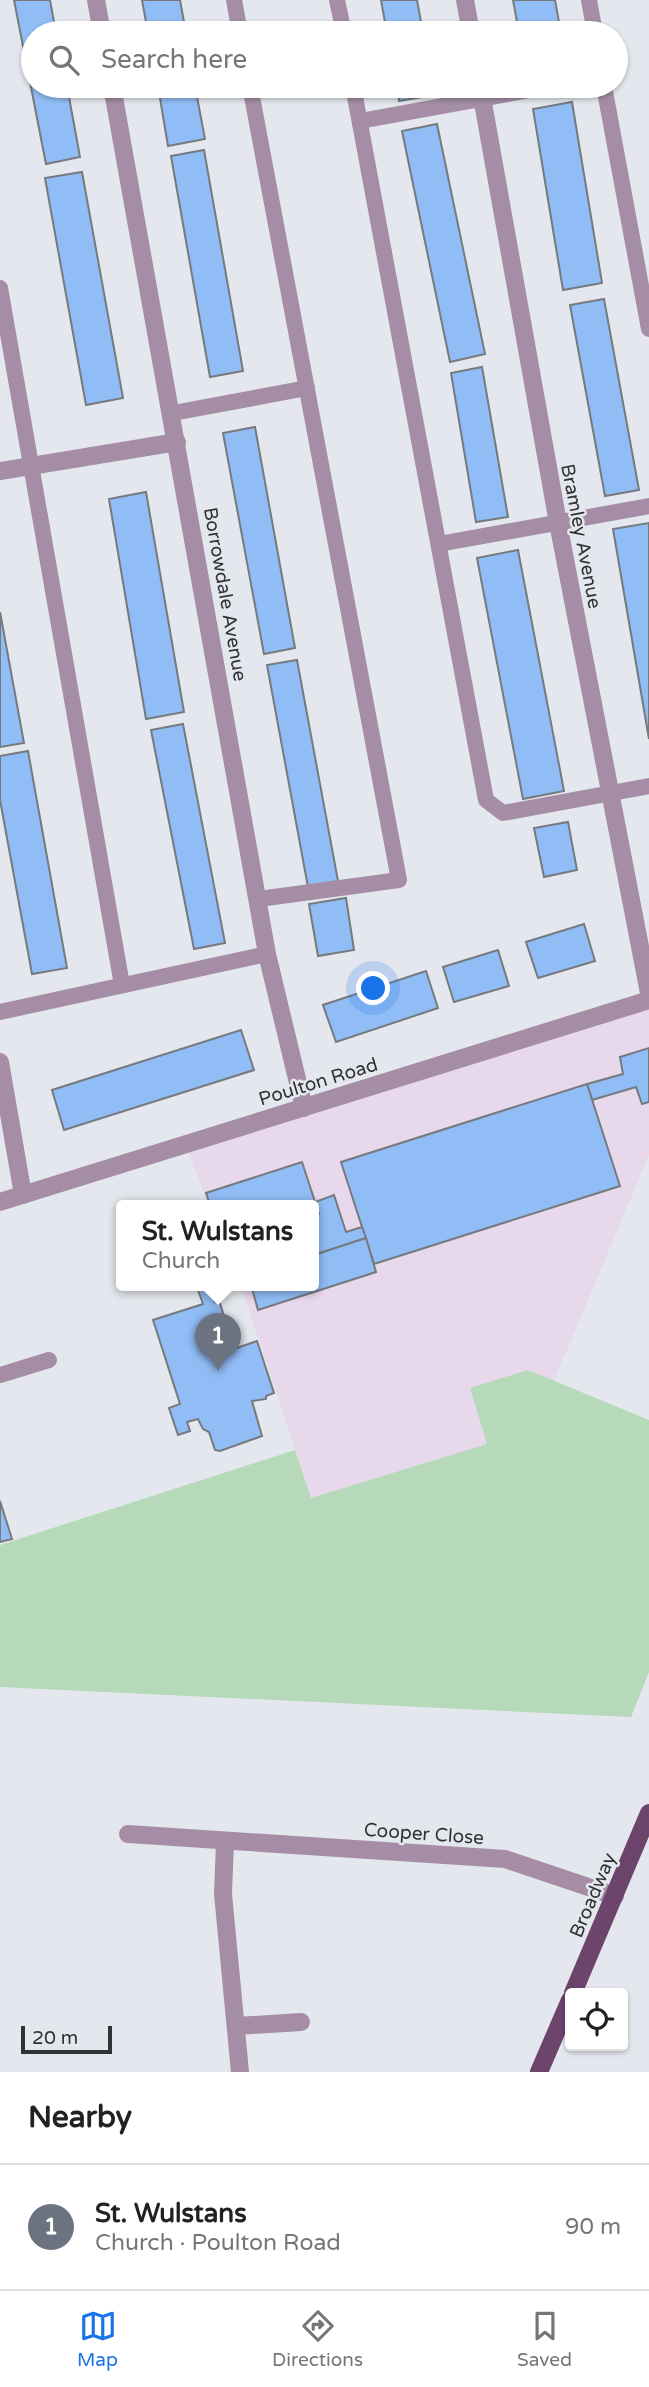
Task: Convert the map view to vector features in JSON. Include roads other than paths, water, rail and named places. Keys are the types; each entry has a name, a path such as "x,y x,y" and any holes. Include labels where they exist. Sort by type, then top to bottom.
{"main road":[{"name":"Broadway","path":"575,1988 649,1813"},
{"path":"539,2072 565,2012"}],"street":[{"path":"96,0 100,21"},
{"path":"465,0 469,21"},
{"name":"Borrowdale Avenue","path":"114,98 173,413 267,954 304,1108"},
{"name":"Bramley Avenue","path":"482,98 558,523 649,993"},
{"path":"0,471 177,442"},
{"name":"Poulton Road","path":"0,1202 649,1000"},
{"path":"0,1062 23,1195"},
{"name":"Cooper Close","path":"128,1835 505,1859 615,1896"},
{"path":"225,1842 223,1894 240,2072"},
{"path":"237,2026 301,2022"}],"lane":[{"path":"234,0 238,21"},
{"path":"337,0 341,21"},
{"path":"589,0 593,21"},
{"path":"252,98 399,880 259,899"},
{"path":"355,98 486,800 503,813 649,786"},
{"path":"360,121 456,98"},
{"path":"606,98 649,329"},
{"path":"0,288 122,985"},
{"path":"173,413 307,387"},
{"path":"439,544 649,506"},
{"path":"0,1012 267,954"},
{"path":"0,1375 49,1360"}],"place":[{"name":"St. Wulstans","path":"218,1371"}]}
